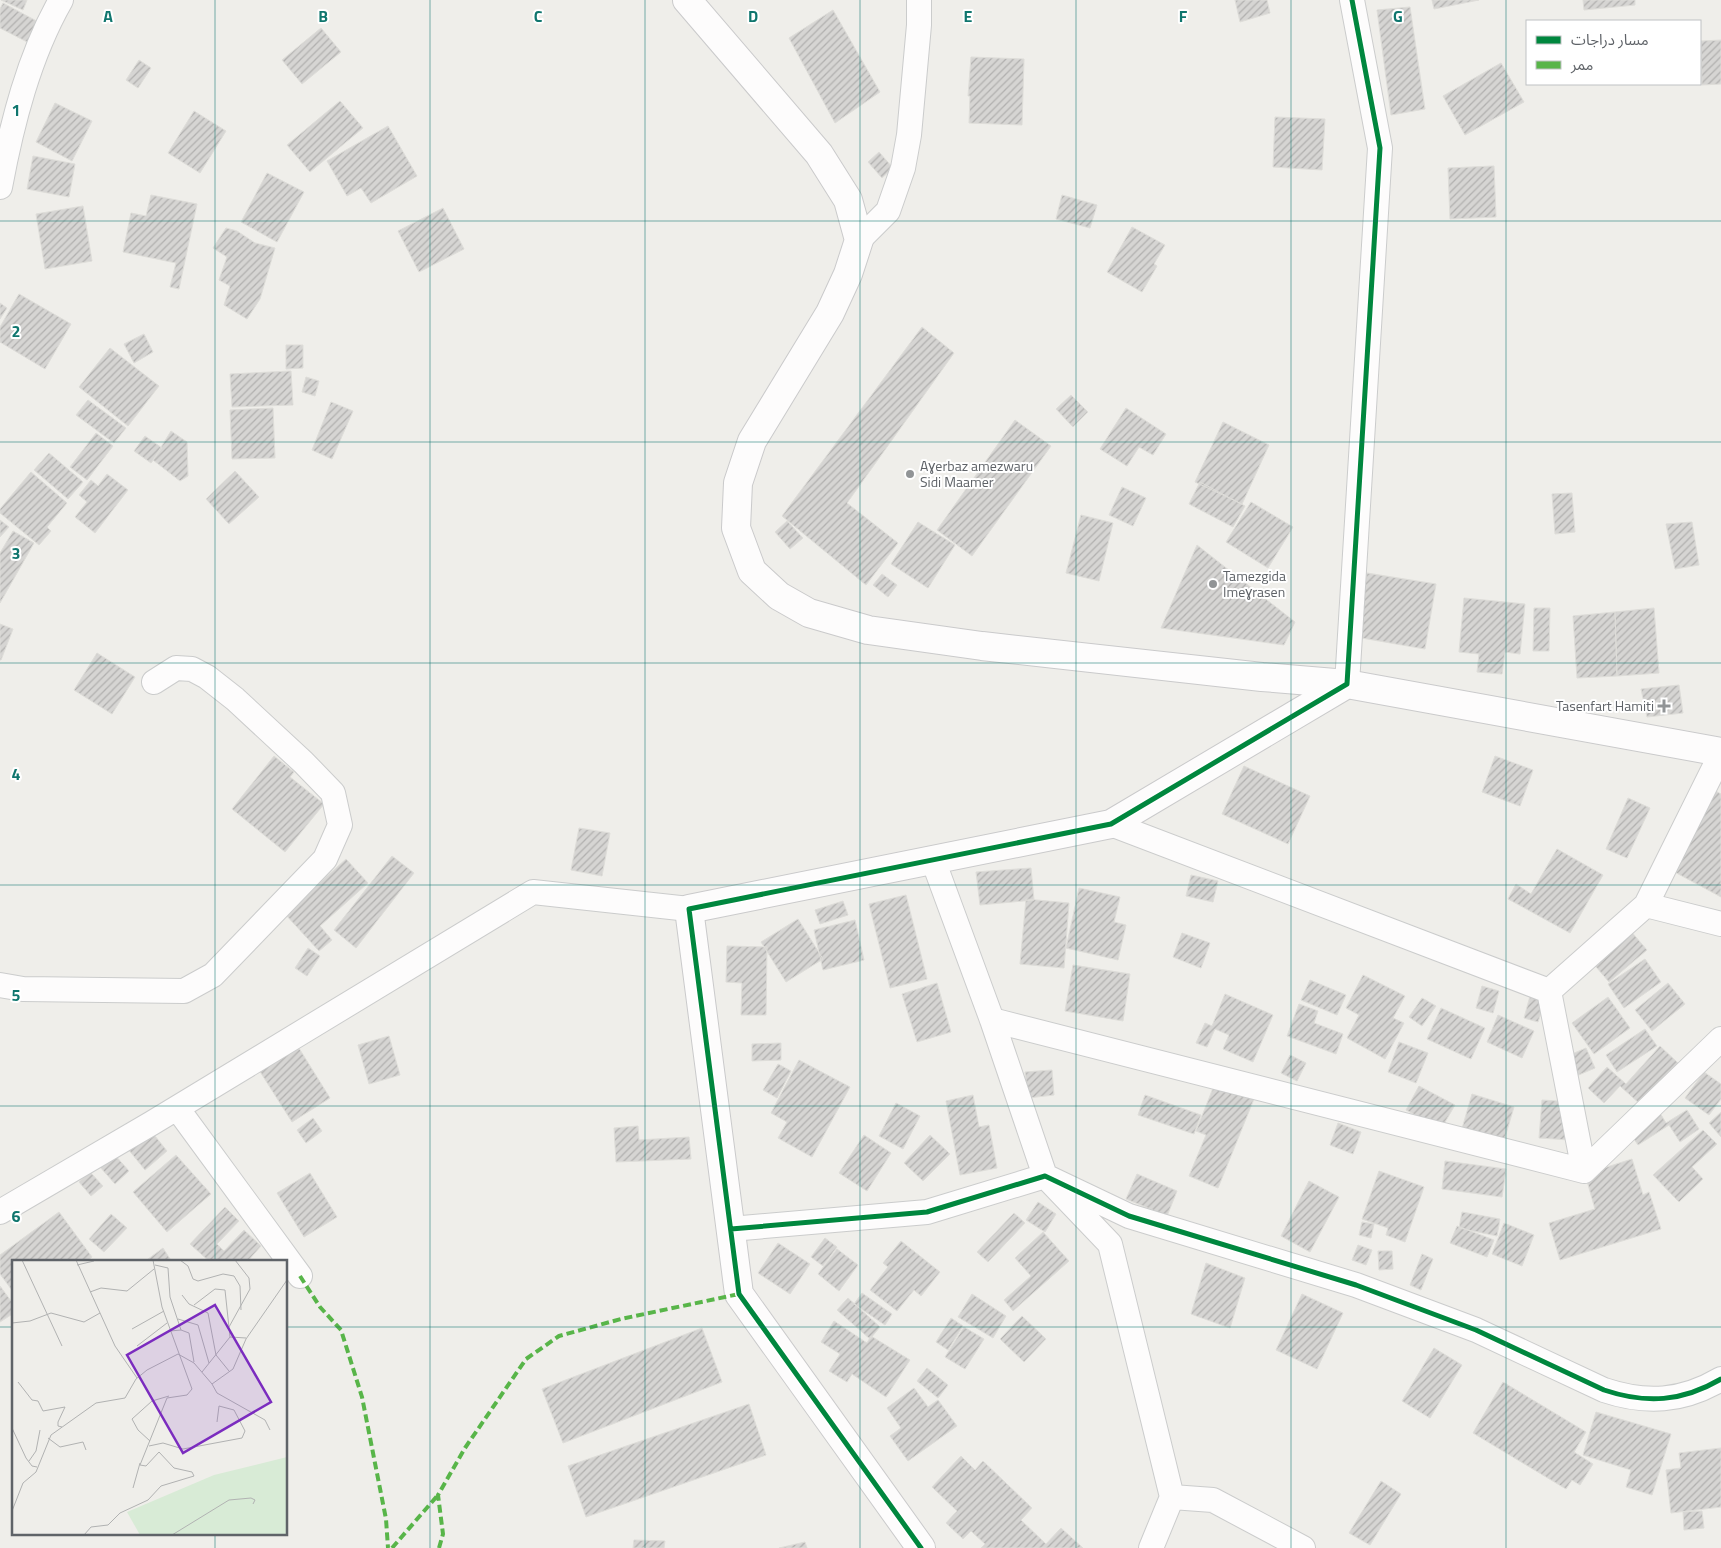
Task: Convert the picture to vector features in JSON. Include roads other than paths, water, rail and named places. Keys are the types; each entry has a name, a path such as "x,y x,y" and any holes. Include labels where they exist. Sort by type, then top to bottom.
{"main road":[{"path":"687,0 820,154 848,200 859,240 848,274 830,312 752,441 738,483 736,528 752,571 779,596 809,613 868,630 982,646 1262,677 1347,684 1721,753"},
{"path":"921,1548 739,1294 689,909 1111,824 1347,684"}],"street":[{"path":"0,187 7,150 30,70 47,25 61,0"},
{"path":"859,240 888,211 903,168 910,126 919,25 919,0"},
{"path":"1347,684 1380,148 1352,0"},
{"path":"0,985 23,990 184,991 213,975 325,859 340,825 333,793 303,762 235,699 207,677 192,669 176,668 154,682"},
{"path":"1549,991 1646,905 1721,753"},
{"path":"1111,824 1549,991"},
{"path":"933,860 992,1020 1045,1176 1110,1244 1172,1497 1151,1548"},
{"path":"0,1212 177,1108 533,892 689,909"},
{"path":"1646,905 1721,924"},
{"path":"1549,991 1584,1171"},
{"path":"992,1020 1584,1171"},
{"path":"1584,1171 1721,1040"},
{"path":"177,1108 300,1276"},
{"path":"730,1229 927,1212 1045,1176 1129,1216 1356,1285 1476,1330 1604,1390 1621,1396 1639,1399 1676,1397 1694,1392 1721,1379"},
{"path":"1172,1497 1213,1500 1301,1547"}],"place":[{"name":"Aɣerbaz amezwaru Sidi Maamer","path":"910,474"},
{"name":"Tamezgida Imeɣrasen","path":"1213,584"},
{"name":"Tasenfart Hamiti","path":"1664,706"}]}
